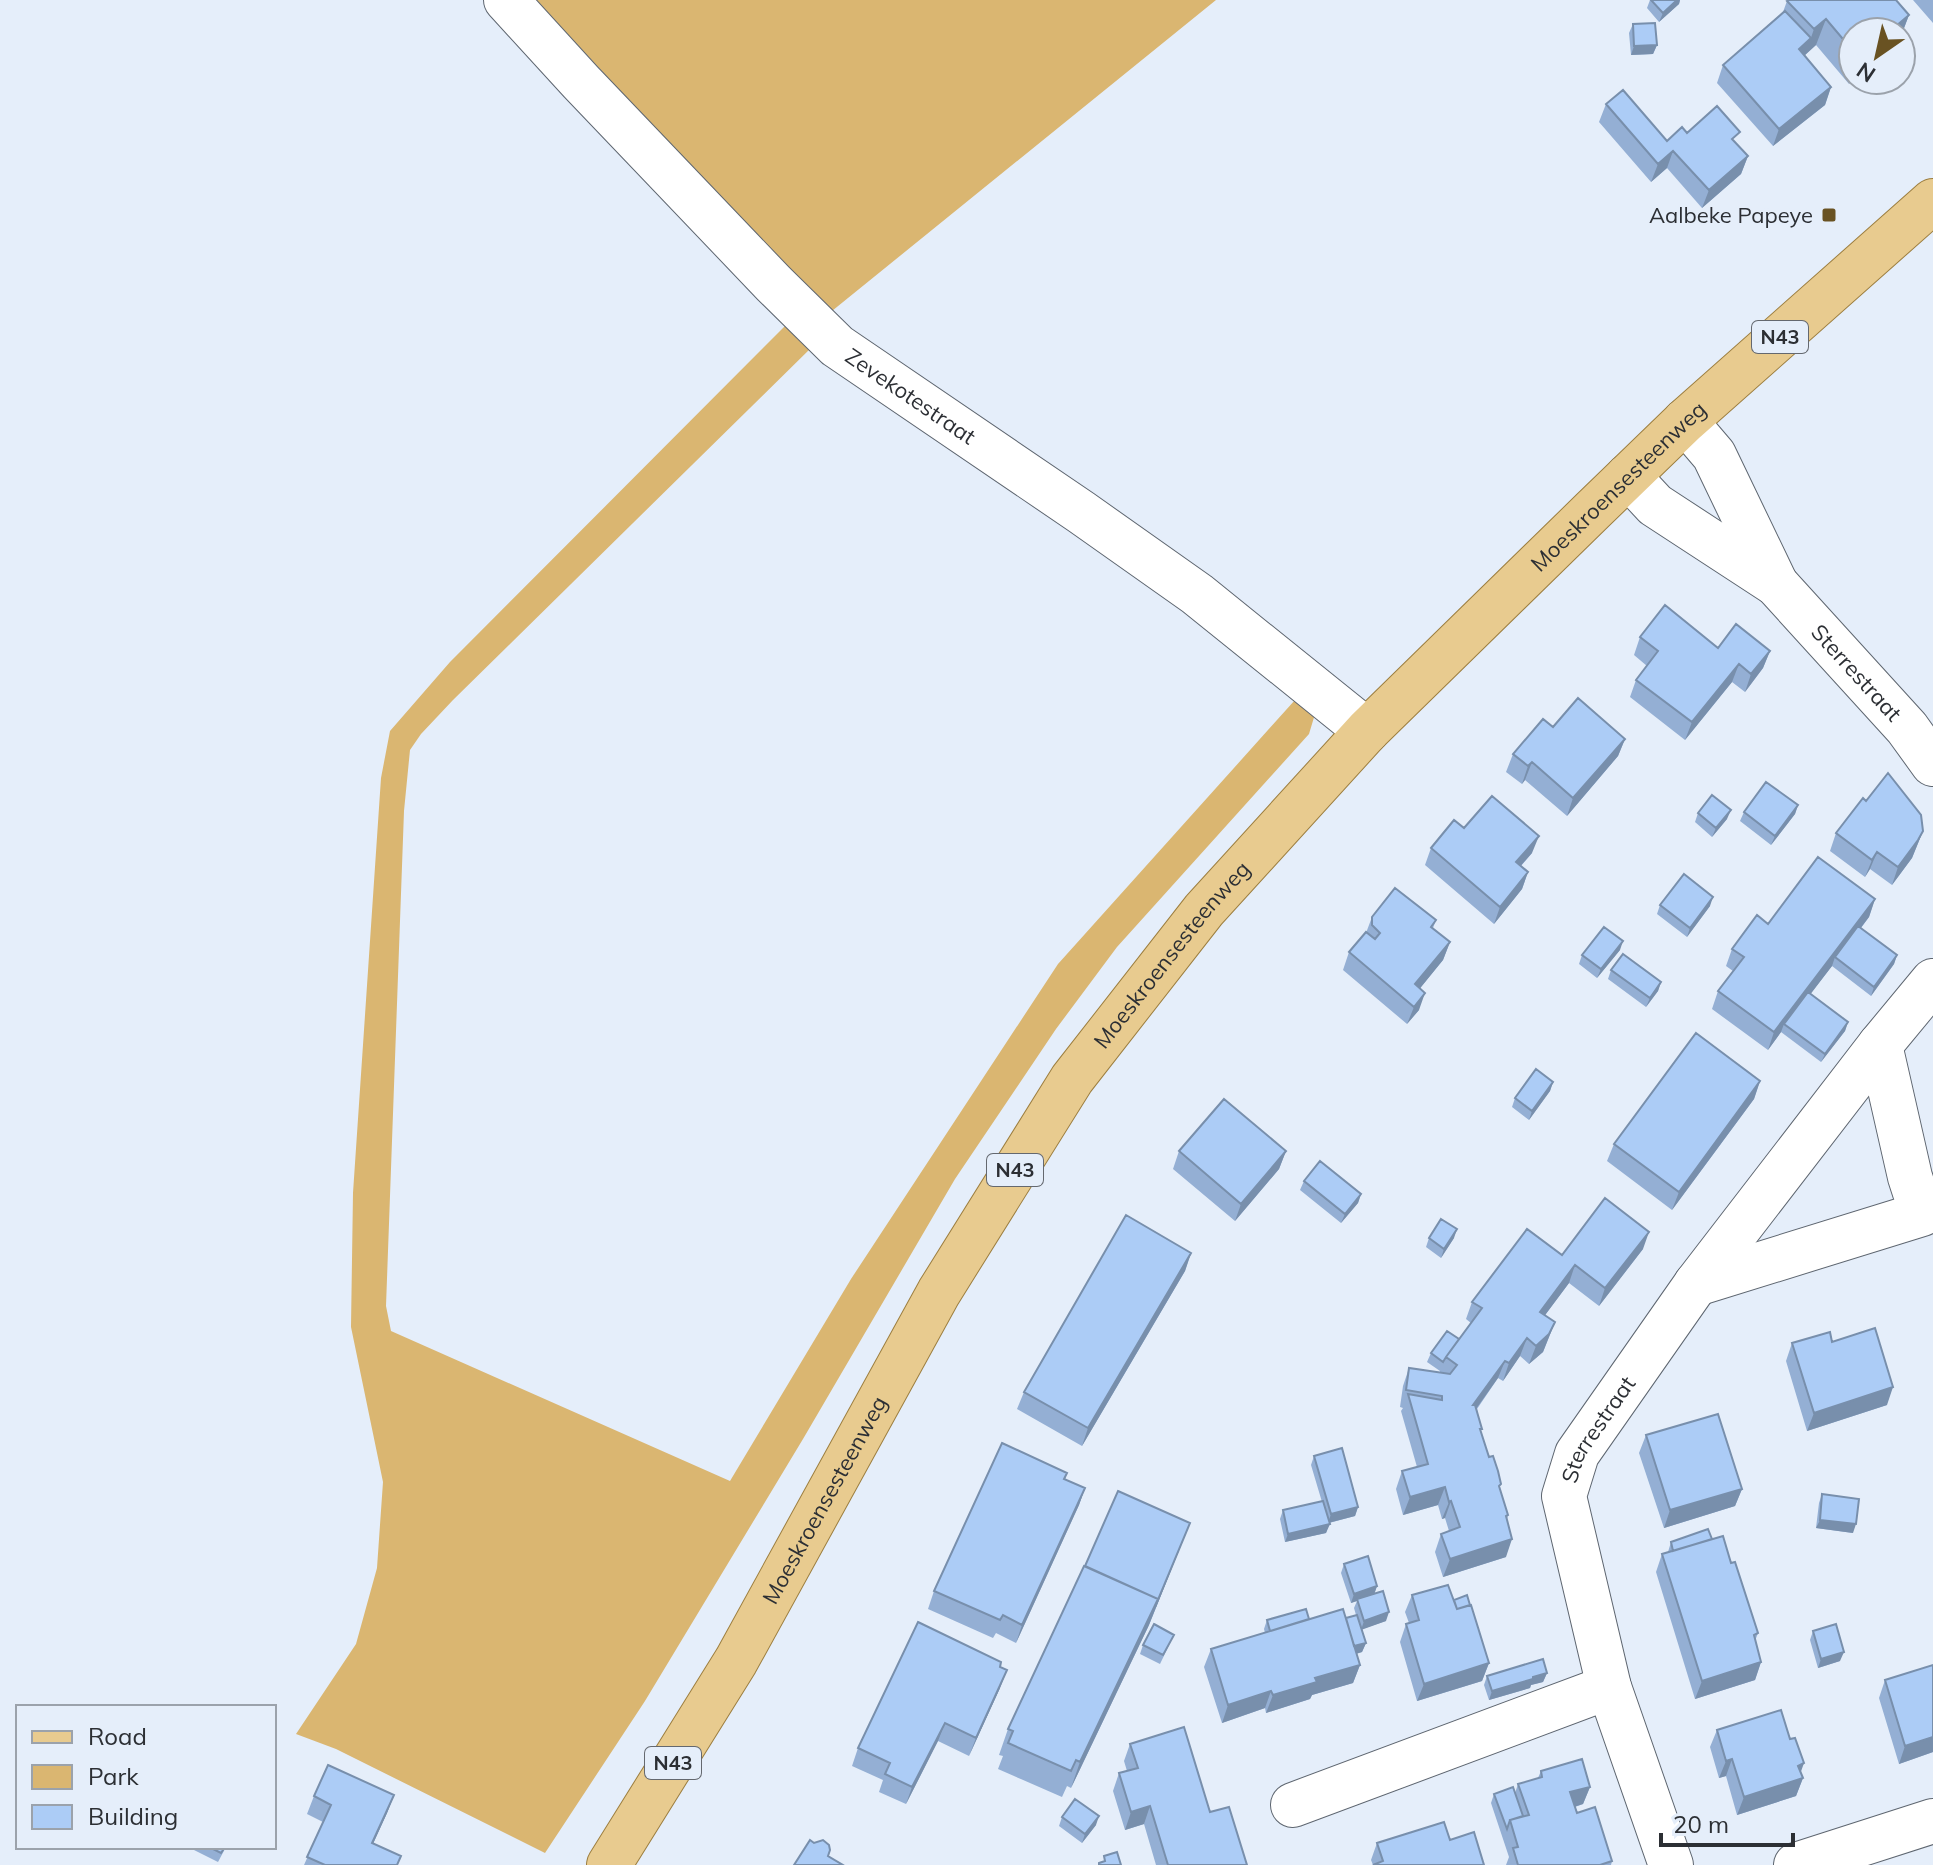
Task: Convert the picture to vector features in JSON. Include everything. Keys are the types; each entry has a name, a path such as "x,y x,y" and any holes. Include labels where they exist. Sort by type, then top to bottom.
{"main road":[{"name":"Moeskroensesteenweg","path":"609,1865 736,1661 939,1292 1072,1079 1204,910 1367,731 1628,476 1685,421 1933,201"}],"street":[{"name":"Zevekotestraat","path":"506,0 774,284 837,346 1197,594 1367,731"},
{"name":"Sterrestraat","path":"1685,421 1714,455 1776,584"},
{"name":"Sterrestraat","path":"1628,476 1655,505 1776,584 1907,728 1933,764"},
{"name":"Sterrestraat","path":"1671,1865 1609,1687 1564,1496 1577,1454 1696,1284 1933,981"},
{"path":"1696,1284 1922,1214 1910,1177 1880,1045"},
{"path":"1293,1805 1609,1687"},
{"path":"1796,1865 1933,1821"}],"green space":[{"path":"536,0 1216,0 827,315"},
{"path":"789,322 813,346 453,700 410,750 404,811 386,1306 391,1331 730,1481 851,1279 1058,964 1295,700 1315,714 1309,734 1117,947 1056,1029 955,1179 645,1701 545,1853 336,1749 296,1734 356,1644 377,1568 383,1482 351,1327 353,1193 381,778 390,731 450,662"}],"building":[{"path":"1651,0 1677,0 1663,13"},
{"path":"1896,0 1909,15 1837,16 1837,32 1826,19 1814,29 1787,1"},
{"path":"1785,11 1811,38 1799,49 1831,87 1779,129 1723,65"},
{"path":"1655,23 1657,45 1634,46 1633,24"},
{"path":"1623,90 1667,141 1682,127 1687,133 1717,106 1740,132 1732,139 1748,156 1709,190 1673,151 1658,164 1606,104"},
{"path":"1665,605 1718,648 1736,624 1770,651 1751,674 1739,664 1692,722 1636,680 1658,651 1640,637"},
{"path":"1578,698 1625,739 1573,798 1532,762 1528,766 1513,754 1543,719 1553,727"},
{"path":"1888,773 1921,815 1923,831 1898,867 1877,852 1872,860 1836,833 1863,798 1866,801"},
{"path":"1766,782 1798,805 1775,836 1744,812"},
{"path":"1712,795 1731,810 1716,828 1698,813"},
{"path":"1492,796 1539,836 1516,862 1528,872 1500,907 1431,848 1454,820 1464,828"},
{"path":"1818,857 1875,899 1774,1032 1718,991 1744,957 1732,949 1757,915 1768,924"},
{"path":"1684,874 1713,897 1690,928 1660,905"},
{"path":"1395,888 1436,920 1431,927 1450,942 1415,984 1425,993 1414,1007 1349,952 1366,932 1375,939 1380,933 1372,925 1372,917"},
{"path":"1858,926 1897,955 1874,987 1835,957"},
{"path":"1604,927 1623,941 1601,969 1582,955"},
{"path":"1623,954 1661,982 1650,998 1611,970"},
{"path":"1808,992 1848,1022 1825,1054 1784,1024"},
{"path":"1696,1033 1760,1081 1679,1192 1614,1144"},
{"path":"1536,1069 1553,1082 1532,1111 1515,1098"},
{"path":"1224,1099 1286,1151 1241,1204 1179,1151"},
{"path":"1320,1161 1361,1194 1345,1214 1304,1181"},
{"path":"1605,1198 1649,1232 1605,1288 1575,1265 1540,1312 1555,1322 1549,1334 1536,1346 1527,1338 1509,1363 1505,1361 1473,1405 1489,1457 1493,1456 1498,1471 1512,1539 1450,1559 1441,1534 1460,1527 1445,1487 1410,1497 1402,1471 1428,1464 1408,1394 1442,1400 1442,1396 1406,1390 1409,1368 1450,1374 1457,1365 1446,1357 1482,1308 1472,1302 1527,1229 1562,1255"},
{"path":"1126,1215 1191,1253 1088,1428 1024,1392"},
{"path":"1441,1219 1457,1229 1444,1249 1429,1238"},
{"path":"1875,1328 1893,1387 1814,1413 1792,1343 1830,1332 1832,1342"},
{"path":"1447,1331 1459,1339 1443,1362 1431,1353"},
{"path":"1718,1414 1742,1489 1670,1510 1646,1435"},
{"path":"1002,1443 1067,1473 1064,1479 1085,1488 1022,1625 1003,1615 1000,1620 934,1591"},
{"path":"1342,1448 1358,1507 1331,1514 1314,1456"},
{"path":"1118,1491 1190,1523 1155,1607 1158,1599 1085,1566"},
{"path":"1822,1494 1859,1499 1856,1524 1820,1520"},
{"path":"1323,1501 1330,1524 1288,1534 1283,1510"},
{"path":"1708,1529 1712,1539 1673,1551 1671,1542"},
{"path":"1723,1536 1731,1563 1735,1562 1758,1633 1754,1635 1761,1662 1702,1681 1662,1554"},
{"path":"1368,1556 1377,1586 1354,1594 1344,1564"},
{"path":"1084,1566 1158,1599 1080,1762 1076,1760 1071,1771 1008,1743 1013,1731 1008,1729"},
{"path":"1448,1585 1457,1609 1471,1605 1489,1663 1424,1684 1406,1624 1419,1620 1412,1595"},
{"path":"1383,1591 1389,1612 1364,1621 1357,1599"},
{"path":"1467,1595 1470,1605 1457,1609 1454,1600"},
{"path":"1306,1609 1309,1619 1270,1631 1267,1620"},
{"path":"1343,1609 1360,1665 1315,1678 1317,1682 1273,1695 1271,1691 1228,1705 1211,1649"},
{"path":"1357,1615 1366,1643 1354,1646 1346,1618"},
{"path":"918,1622 1001,1662 1000,1667 1007,1670 976,1738 945,1723 912,1787 885,1774 890,1763 858,1748"},
{"path":"1154,1624 1174,1635 1163,1655 1143,1645"},
{"path":"1836,1624 1844,1652 1821,1659 1813,1631"},
{"path":"1543,1659 1547,1673 1492,1691 1487,1676"},
{"path":"1933,1665 1933,1737 1905,1746 1885,1680"},
{"path":"1781,1710 1790,1739 1795,1738 1804,1763 1798,1766 1803,1778 1744,1797 1732,1759 1726,1761 1717,1730"},
{"path":"1184,1727 1210,1812 1229,1807 1247,1865 1168,1865 1150,1806 1131,1812 1119,1773 1138,1768 1130,1744"},
{"path":"1582,1759 1590,1787 1570,1792 1577,1813 1595,1807 1612,1861 1600,1865 1518,1865 1513,1848 1518,1847 1510,1820 1529,1815 1518,1784 1542,1777 1541,1771"},
{"path":"328,1765 394,1795 372,1843 401,1856 397,1865 325,1865 307,1857 331,1805 314,1796"},
{"path":"1513,1787 1523,1816 1510,1820 1507,1829 1494,1794"},
{"path":"1075,1799 1099,1816 1085,1834 1062,1817"},
{"path":"1444,1822 1450,1840 1474,1832 1484,1865 1373,1865 1383,1861 1377,1843"},
{"path":"810,1840 814,1843 823,1840 829,1845 828,1856 843,1865 794,1865"},
{"path":"1117,1852 1121,1865 1099,1865 1105,1861 1104,1856"}],"place":[{"name":"Aalbeke Papeye","path":"1829,215"}]}
